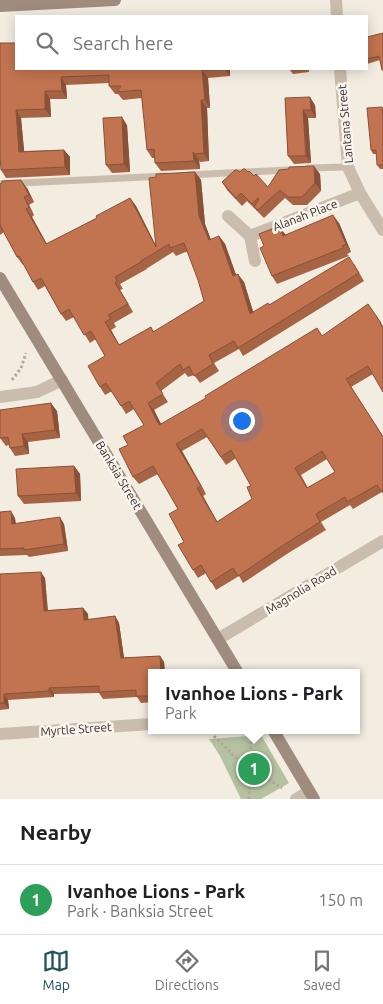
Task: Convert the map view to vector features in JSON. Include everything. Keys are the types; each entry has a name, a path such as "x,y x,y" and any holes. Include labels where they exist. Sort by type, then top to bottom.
{"street":[{"path":"0,6 115,0"},
{"path":"336,0 336,15"},
{"name":"Lantana Street","path":"340,70 348,167 360,193 383,230"},
{"name":"Alanah Place","path":"250,236 360,193"},
{"path":"228,216 250,236 255,261"},
{"name":"Banksia Street","path":"0,278 236,669"},
{"path":"0,397 37,392 62,380"},
{"name":"Magnolia Road","path":"218,639 383,542"},
{"name":"Myrtle Street","path":"0,734 148,724"},
{"path":"275,734 312,795 296,799"}],"lane":[{"path":"301,169 348,167"},
{"path":"185,175 292,169"},
{"path":"0,184 175,175"}],"path":[{"path":"12,380 22,368 26,354"},
{"path":"249,799 251,734"},
{"path":"214,736 239,761 282,788"}],"green space":[{"path":"261,735 289,783 261,799 241,799 220,756 209,739"}],"building":[{"path":"383,33 383,70 379,56 368,59 368,37"},
{"path":"0,43 15,43 15,70 202,70 205,100 201,100 204,153 195,154 193,152 194,161 155,163 154,149 147,150 141,90 117,92 121,86 109,86 109,75 61,77 62,91 45,91 45,109 16,110 19,152 64,150 65,167 1,170"},
{"path":"310,97 311,110 303,110 306,156 288,156 285,98"},
{"path":"382,107 383,165 377,165 376,150 371,150 367,108"},
{"path":"122,117 124,164 106,165 103,118"},
{"path":"314,166 315,183 302,197 288,197 280,190 258,210 254,207 258,198 252,204 241,193 236,198 222,182 235,170 240,172 245,169 254,176 256,174 268,187 279,170 289,169 289,167"},
{"path":"195,172 199,216 209,240 219,236 233,276 238,274 250,314 268,303 269,305 349,257 359,273 238,348 234,341 209,355 213,364 194,376 189,366 183,370 180,364 156,383 163,394 148,403 159,425 206,398 205,396 317,328 322,336 368,304 383,328 383,392 368,366 346,379 383,437 383,490 381,491 377,485 347,502 345,497 316,514 320,522 238,576 233,568 211,582 201,565 193,570 178,545 184,542 169,514 178,509 153,466 133,477 119,449 128,445 123,436 144,425 129,401 121,406 106,383 100,387 88,366 105,356 91,331 84,335 69,309 61,314 41,278 33,282 0,225 0,184 2,181 21,180 29,195 24,197 29,207 26,209 46,244 97,218 96,216 130,198 156,247 149,178 156,177 156,174","holes":["184,243 204,301 153,332 151,327 119,345 105,322 111,319 108,315 128,304 115,283 117,281 115,277 169,244 170,248","202,429 221,457 231,450 251,486 247,487 252,499 217,522 197,488 201,486 176,444","322,451 335,472 307,488 295,468"]},
{"path":"333,215 346,244 342,246 343,248 272,276 260,248 264,246 259,234 279,226 283,236"},
{"path":"51,403 55,430 22,434 24,446 10,448 8,437 0,438 0,410"},
{"path":"74,466 76,493 18,496 16,469"},
{"path":"11,511 12,524 60,517 64,544 24,550 24,548 0,549 0,512"},
{"path":"41,572 44,611 83,608 84,620 115,616 121,658 160,656 161,669 148,669 148,696 136,696 136,690 99,692 99,686 49,688 49,691 4,694 4,703 0,703 0,574"}],"place":[{"name":"Ivanhoe Lions - Park","path":"254,769"}]}
